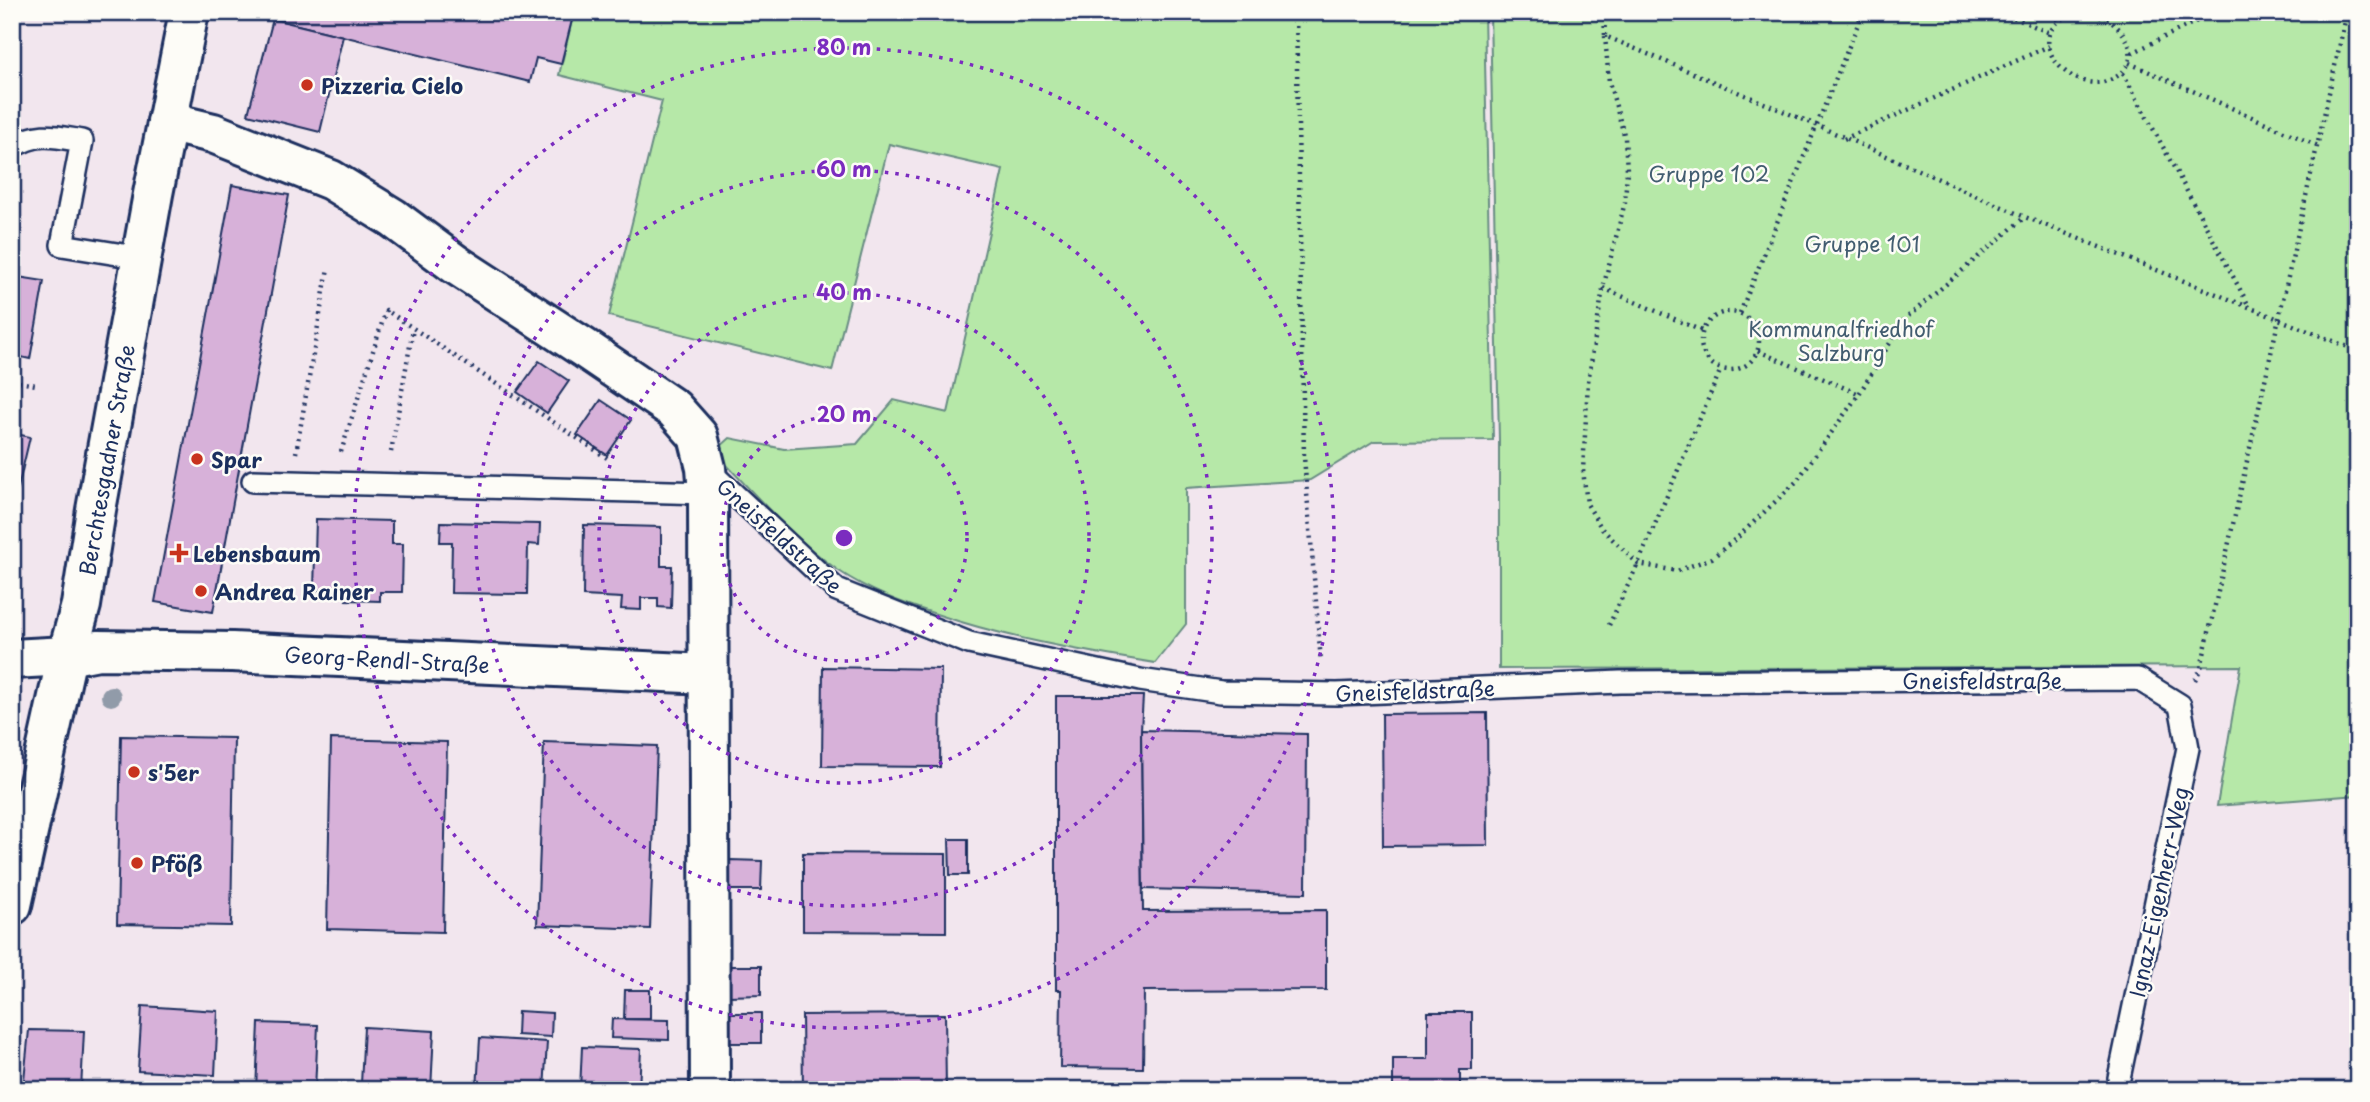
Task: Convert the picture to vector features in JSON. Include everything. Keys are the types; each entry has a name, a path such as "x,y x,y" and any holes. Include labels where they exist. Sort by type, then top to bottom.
{"street":[{"name":"Berchtesgadner Straße","path":"12,905 67,656 81,605 142,258 189,12"},
{"name":"Gneisfeldstraße","path":"167,122 213,134 331,180 393,218 455,264 674,409 698,436 707,480 710,1090"},
{"name":"Georg-Rendl-Straße","path":"12,659 67,656 97,650 232,652 708,674"}],"lane":[{"path":"12,147 28,138 49,135 82,141 62,245 142,258"},
{"name":"Gneisfeldstraße","path":"707,480 837,590 969,643 1140,680 1221,692 1324,694 1620,682 2138,680 2180,705"},
{"path":"253,481 658,492 707,480"},
{"name":"Ignaz-Eigenherr-Weg","path":"2119,1078 2188,748 2180,705"}],"path":[{"path":"1296,12 1304,457 1324,694"},
{"path":"1604,12 1609,82 1625,138 1627,170 1625,202 1603,288 1588,382 1583,470 1587,504 1602,529 1638,564 1677,570 1712,558 1739,536 1796,482 1859,394 1904,320 2025,217"},
{"path":"1740,313 1863,12"},
{"path":"2001,12 2050,33"},
{"path":"2055,12 2059,22"},
{"path":"2132,52 2215,12"},
{"path":"2201,668 2347,12"},
{"path":"2086,13 2101,16 2126,38 2132,52 2129,63 2123,74 2108,81 2091,84 2079,81 2066,75 2058,66 2049,46 2050,33 2059,22 2086,13"},
{"path":"1605,37 1816,125 2025,217 2358,351"},
{"path":"1844,139 2049,46"},
{"path":"2129,63 2318,146"},
{"path":"2123,74 2249,306"},
{"path":"295,460 328,268"},
{"path":"1603,288 1702,331"},
{"path":"338,462 386,310 658,492"},
{"path":"1740,313 1750,319 1757,328 1760,340 1758,351 1752,361 1743,367 1721,369 1711,363 1704,354 1702,331 1717,314 1740,313"},
{"path":"385,485 413,329"},
{"path":"1758,351 1859,394"},
{"path":"1609,625 1638,564 1721,369"},
{"path":"12,381 36,384"}],"green space":[{"path":"574,12 1484,12 1493,440 1374,441 1310,480 1186,488 1186,624 1155,663 1072,649 963,623 874,590 839,571 793,533 723,461 720,447 730,438 784,449 857,444 894,400 948,413 1003,170 889,144 832,371 609,316 662,101 559,75"},
{"name":"Kommunalfriedhof Salzburg","path":"1490,12 2358,12 2358,795 2217,806 2241,666 1499,669 1499,440"}],"building":[{"path":"274,12 574,12 561,64 536,58 530,82 273,19"},
{"path":"273,19 343,36 320,132 248,114"},
{"path":"232,185 289,195 213,612 155,602"},
{"path":"12,276 44,281 30,359 12,355"},
{"path":"539,361 569,381 547,413 517,392"},
{"path":"601,400 631,420 607,455 577,435"},
{"path":"12,433 30,437 14,505 12,505"},
{"path":"316,519 392,521 392,544 403,544 402,592 380,592 380,601 346,600 347,590 314,590"},
{"path":"441,522 540,524 539,545 528,544 527,594 451,593 452,542 440,542"},
{"path":"584,525 661,527 661,566 672,566 671,608 658,607 658,598 641,598 641,610 621,609 622,598 583,596"},
{"path":"823,667 941,669 940,767 822,766"},
{"path":"1056,696 1143,696 1143,911 1326,910 1326,990 1144,991 1143,1068 1060,1067 1061,990 1056,990"},
{"path":"1487,713 1488,845 1383,846 1382,714"},
{"path":"1141,730 1307,734 1306,893 1143,889"},
{"path":"121,736 234,738 231,926 117,924"},
{"path":"331,739 447,742 443,932 327,929"},
{"path":"544,742 657,746 650,929 537,925"},
{"path":"949,839 968,839 968,875 950,875"},
{"path":"803,853 946,854 946,932 803,931"},
{"path":"730,860 762,861 761,890 729,890"},
{"path":"729,966 761,966 761,995 729,996"},
{"path":"625,990 650,990 650,1019 624,1019"},
{"path":"142,1006 218,1011 215,1075 138,1071"},
{"path":"518,1011 552,1013 551,1037 517,1035"},
{"path":"1428,1012 1472,1012 1472,1070 1460,1070 1460,1090 1393,1090 1393,1059 1428,1059"},
{"path":"729,1013 761,1013 761,1043 729,1043"},
{"path":"945,1014 946,1090 803,1090 802,1015"},
{"path":"612,1019 669,1020 669,1040 611,1038"},
{"path":"259,1023 318,1025 315,1090 256,1090"},
{"path":"364,1027 434,1031 431,1090 382,1090 382,1084 361,1084"},
{"path":"29,1030 84,1031 81,1090 23,1090"},
{"path":"480,1038 547,1042 544,1090 477,1090"},
{"path":"582,1047 641,1049 639,1090 580,1090"}],"place":[{"name":"Pizzeria Cielo","path":"307,85"},
{"name":"Spar","path":"197,459"},
{"name":"Lebensbaum","path":"179,553"},
{"name":"Andrea Rainer","path":"201,591"},
{"name":"s'5er","path":"134,772"},
{"name":"Pföß","path":"137,863"}],"park label":[{"name":"Gruppe 102","path":"1709,173"},
{"name":"Gruppe 101","path":"1862,243"}]}
